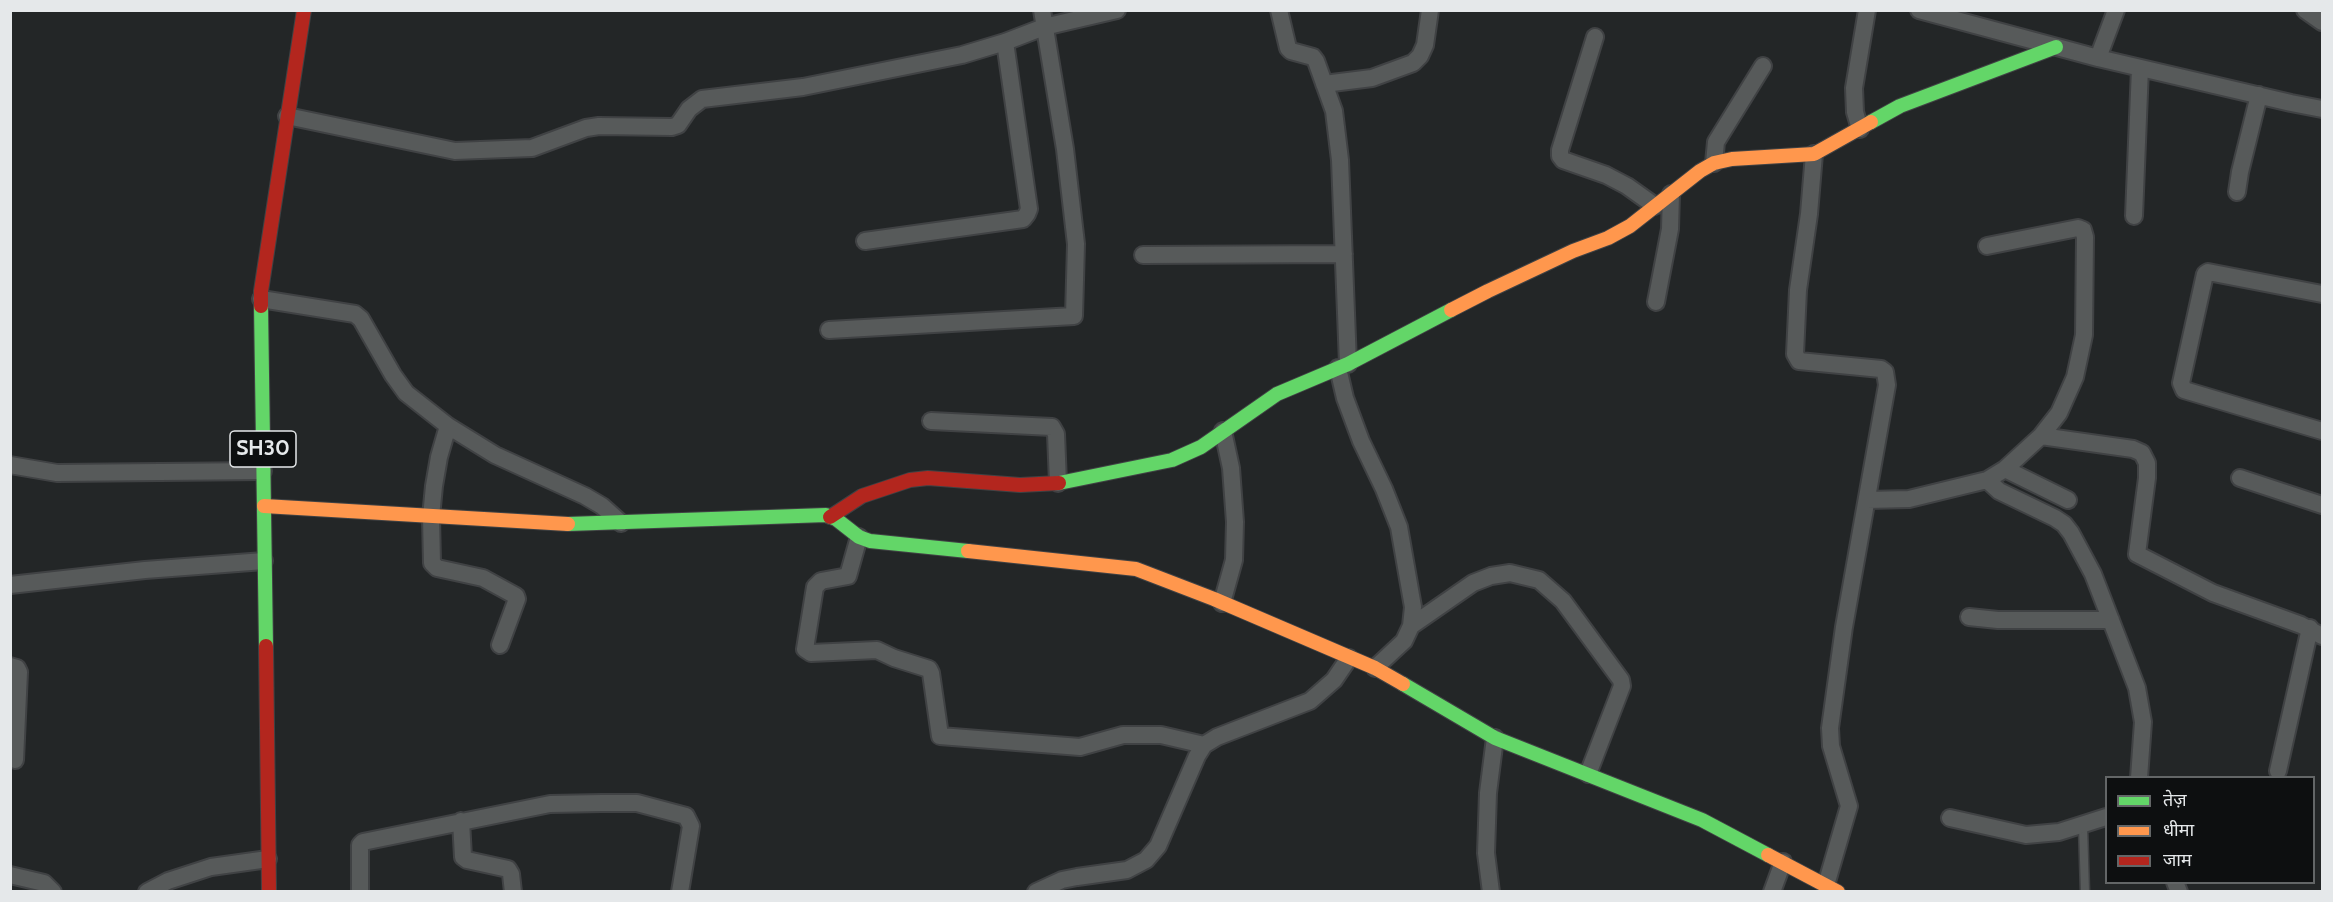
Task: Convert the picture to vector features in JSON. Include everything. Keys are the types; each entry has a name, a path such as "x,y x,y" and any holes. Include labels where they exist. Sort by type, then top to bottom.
{"street":[{"name":"SH30","path":"268,891 261,299 304,10"},
{"path":"287,116 454,151 532,148 586,128 599,126 672,127 678,125 690,109 702,99 803,87 962,55 1005,42 1043,19 1117,10"},
{"path":"1279,10 1288,48 1291,51 1313,57 1334,111 1338,140 1344,254 1345,398 1361,441 1399,527 1413,607 1410,626 1404,641 1375,668"},
{"path":"1324,84 1372,78 1413,63 1420,56 1425,45 1430,10"},
{"path":"1860,129 1855,112 1854,88 1867,10"},
{"path":"1919,10 2098,58 2322,108"},
{"path":"2098,58 2116,10"},
{"path":"2305,10 2322,22"},
{"path":"829,330 1074,316 1074,232 1065,149 1043,19"},
{"path":"1595,37 1560,156 1563,160 1606,175 1627,186 1655,206"},
{"path":"865,241 1023,219 1027,214 1029,208 1005,42"},
{"path":"830,517 862,496 910,480 928,478 1020,485 1058,483 1172,460 1201,447 1277,394 1343,366 1488,291 1630,226 1700,171 1714,164 1732,159 1814,154 1900,106 2056,47"},
{"path":"1714,164 1716,142 1763,66"},
{"path":"2134,216 2140,68"},
{"path":"2237,192 2259,95"},
{"path":"264,506 574,524 826,515 836,519 859,537 882,542 1136,569 1375,668 1495,738 1702,820 1832,888 1848,814 1846,795 1831,746 1830,728 1844,627 1887,385 1881,369 1799,361 1795,354 1798,290 1809,214 1814,154"},
{"path":"1656,302 1670,229 1671,194"},
{"path":"1867,500 1909,499 1986,480 2005,469 2040,436 2059,413 2075,377 2084,335 2085,237 2083,230 2078,228 1988,246"},
{"path":"1143,255 1344,254"},
{"path":"2322,294 2208,272 2205,274 2181,383 2184,390 2322,431"},
{"path":"261,299 355,314 361,319 406,393 448,426 495,455 585,496 621,523"},
{"path":"931,421 1052,427 1056,434 1058,483"},
{"path":"448,426 439,457 431,517 433,565 483,578 516,596 517,599 500,645"},
{"path":"1222,603 1234,560 1235,522 1231,468 1223,430"},
{"path":"2040,436 2133,449 2142,453 2147,463 2147,478 2136,550 2139,556 2213,593 2316,632 2278,771"},
{"path":"10,465 57,473 263,471"},
{"path":"2005,469 2068,500"},
{"path":"2240,478 2322,505"},
{"path":"1986,480 1999,490 2055,518 2071,533 2093,574 2137,688 2143,722 2139,776"},
{"path":"859,537 848,576 821,581 815,587 805,649 811,653 877,650 929,669 940,736 1080,747 1123,735 1161,735 1204,746"},
{"path":"10,585 145,570 264,561"},
{"path":"1410,626 1473,583 1491,576 1510,573 1539,580 1563,601 1621,680 1622,686 1588,774"},
{"path":"1969,617 1998,620 2111,620"},
{"path":"1036,891 1062,880 1127,870 1146,860 1158,846 1197,756 1204,746 1217,737 1310,701 1334,680 1349,658"},
{"path":"10,666 17,668 20,672 15,760"},
{"path":"1491,891 1486,852 1488,793 1495,738"},
{"path":"360,891 360,847 363,842 550,804 602,803 637,803 686,816 691,826 680,891"},
{"path":"1950,818 2026,835 2059,832 2105,817"},
{"path":"461,821 463,857 489,866 508,869 511,874 513,891"},
{"path":"147,891 168,881 211,867 268,859"},
{"path":"1772,891 1783,862"},
{"path":"10,875 44,883 53,891"}],"lane":[{"path":"2083,826 2085,891"}],"traffic: fast":[{"path":"1871,122 1900,106 2056,47"},
{"path":"261,306 266,646"},
{"path":"1059,483 1172,460 1201,447 1277,394 1348,364 1451,310"},
{"path":"568,524 826,515 836,519 859,537 870,541 968,551"},
{"path":"1403,684 1495,738 1702,820 1768,855"}],"traffic: slow":[{"path":"1451,310 1630,226 1700,171 1714,163 1732,159 1814,154 1871,122"},
{"path":"264,506 568,524"},
{"path":"968,551 1136,569 1214,599 1375,668 1403,684"},
{"path":"1768,855 1838,892"}],"traffic: jam":[{"path":"261,306 261,291 304,10"},
{"path":"830,517 862,496 910,480 928,478 1020,485 1059,483"},
{"path":"266,646 269,892"}]}
